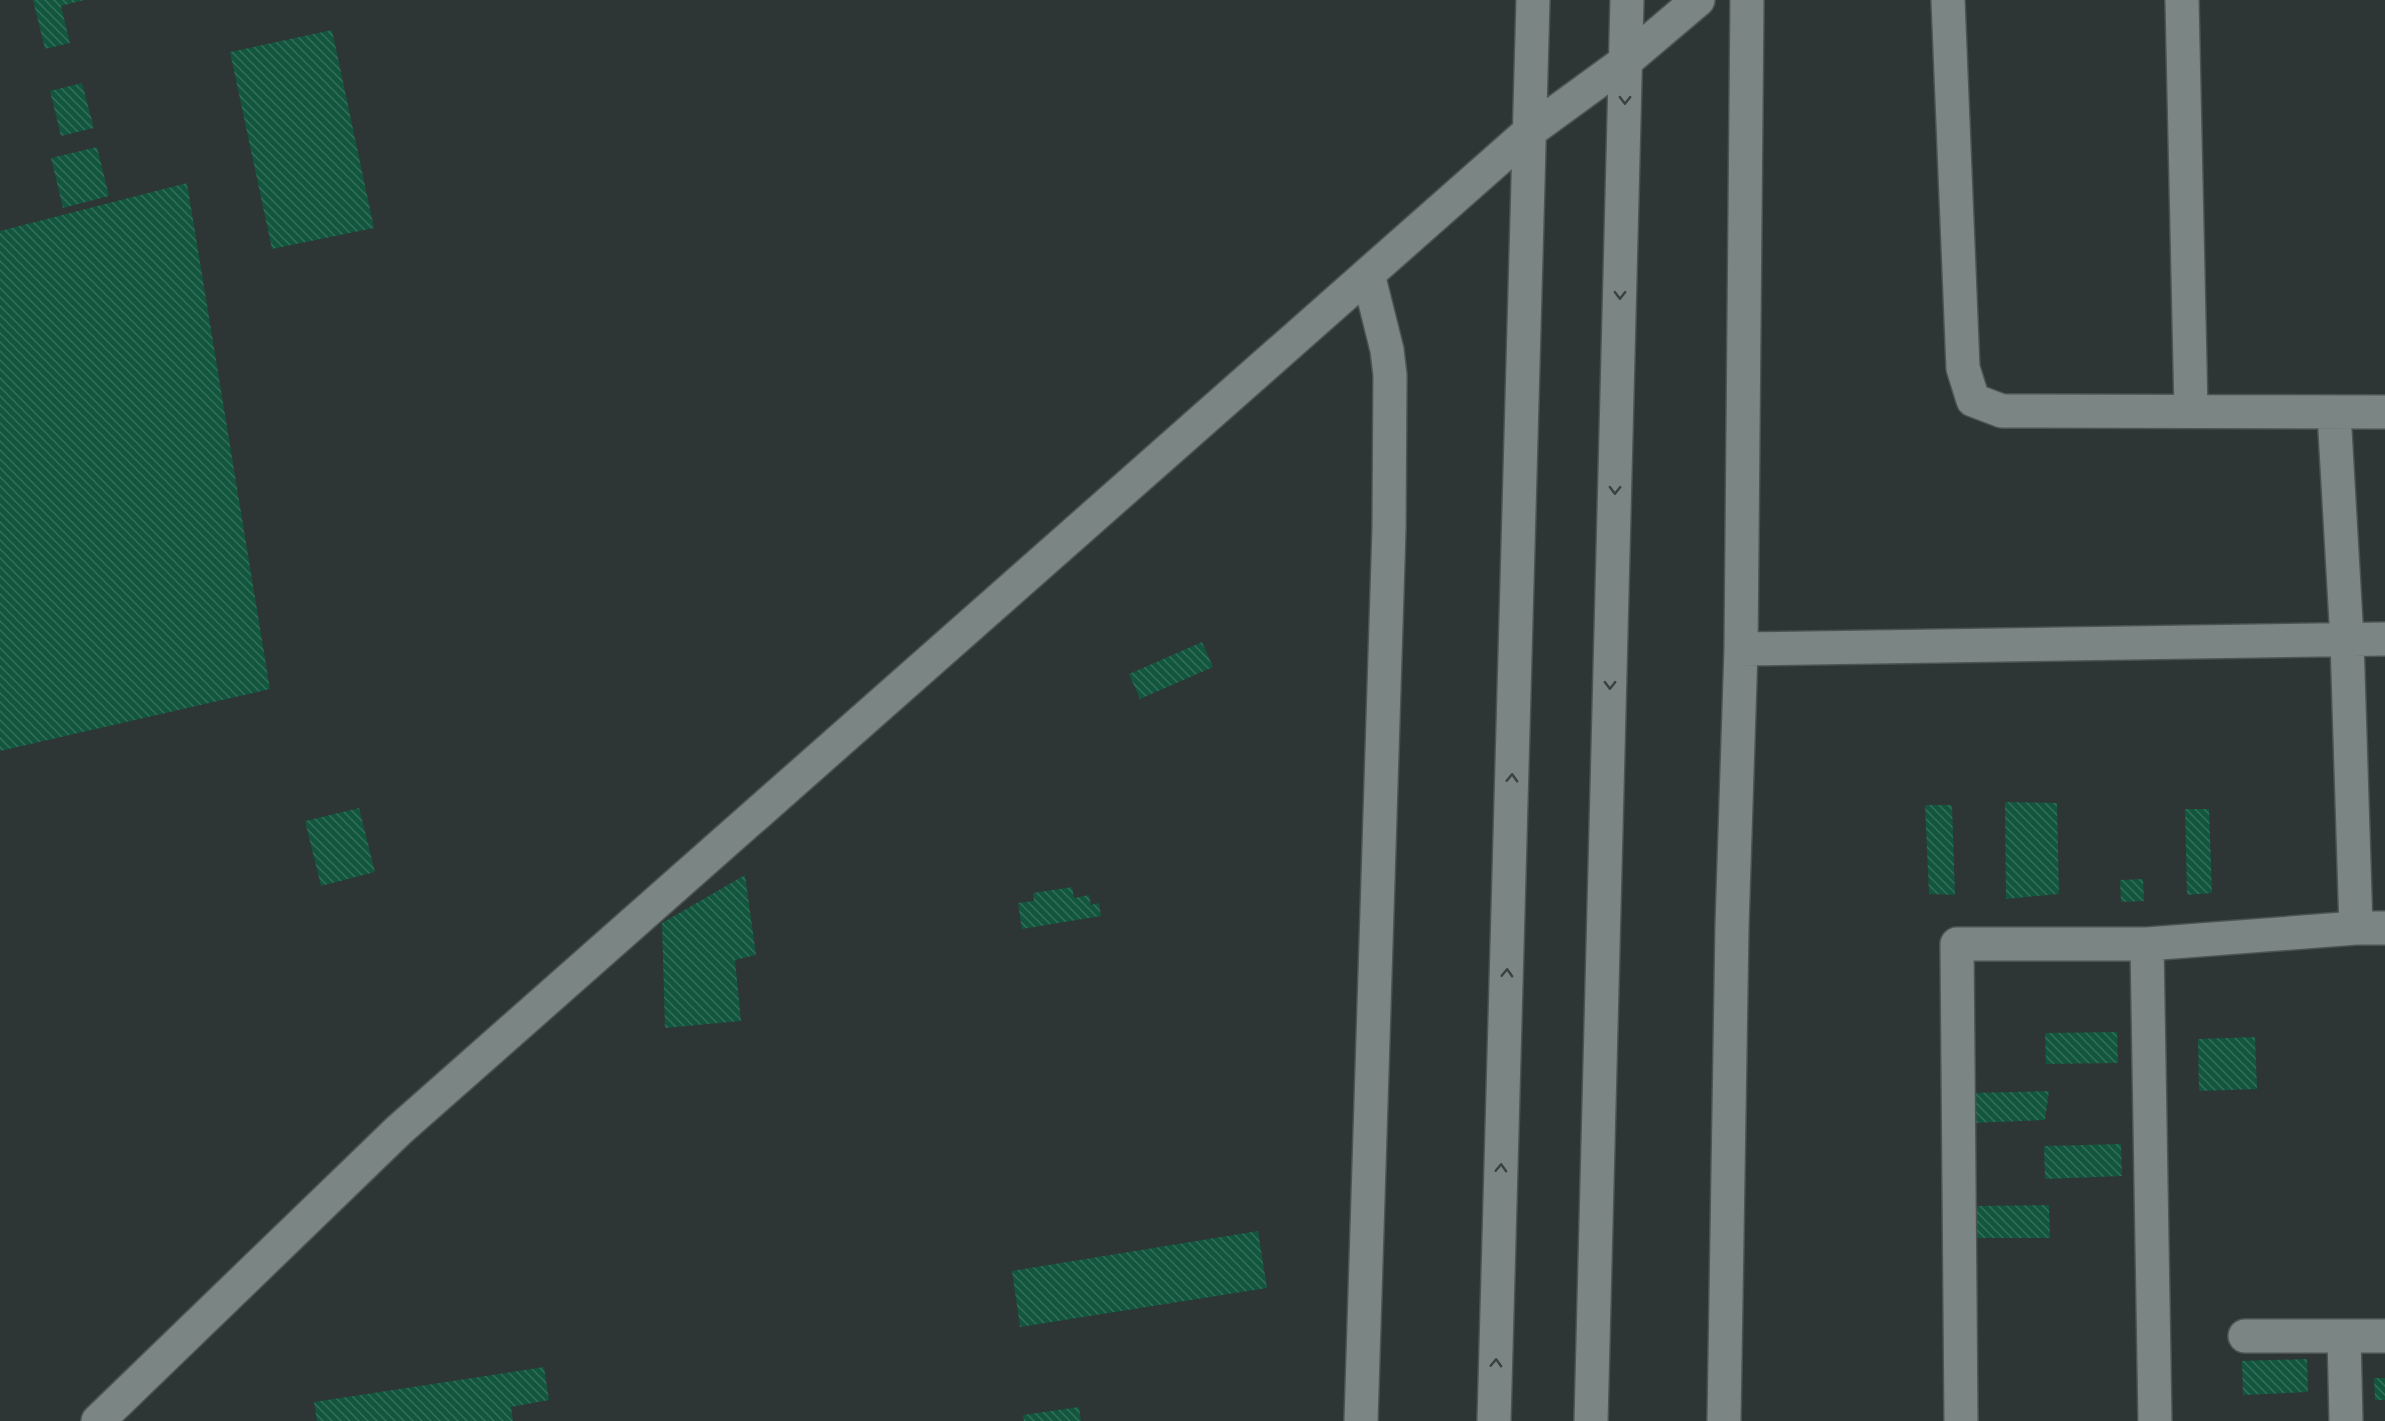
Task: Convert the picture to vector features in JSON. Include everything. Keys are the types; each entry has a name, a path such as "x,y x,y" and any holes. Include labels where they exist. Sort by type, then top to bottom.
{"street":[{"path":"1494,1421 1533,0"},
{"path":"1591,1421 1626,0"},
{"path":"98,1421 399,1130 1530,131 1626,61 1698,0"},
{"path":"1724,1421 1732,926 1741,649 1747,0"},
{"path":"1948,0 1963,368 1973,400 2002,411 2385,412"},
{"path":"2182,0 2191,411"},
{"path":"1361,1421 1389,529 1390,375 1387,350 1368,274"},
{"path":"1961,1421 1957,944 2147,944 2371,928 2347,640 2334,413"},
{"path":"1741,649 2385,639"},
{"path":"2147,944 2155,1421"},
{"path":"2245,1336 2385,1336"},
{"path":"2344,1336 2346,1421"}],"building":[{"path":"33,0 84,0 61,6 70,43 45,49"},
{"path":"332,30 374,228 272,249 230,52"},
{"path":"82,83 94,128 61,136 50,91"},
{"path":"97,147 109,196 63,208 51,158"},
{"path":"187,183 270,689 0,751 0,231"},
{"path":"1202,642 1213,667 1140,699 1129,674"},
{"path":"2005,802 2057,803 2059,894 2006,899"},
{"path":"1925,805 1952,805 1955,895 1929,894"},
{"path":"359,808 375,872 321,886 305,821"},
{"path":"2185,809 2209,809 2212,893 2187,895"},
{"path":"745,875 756,955 735,960 741,1021 665,1028 662,923"},
{"path":"2143,879 2144,901 2121,902 2120,880"},
{"path":"1072,887 1074,898 1089,895 1091,905 1099,903 1101,916 1022,929 1018,903 1034,901 1033,893"},
{"path":"2117,1032 2118,1063 2046,1064 2045,1033"},
{"path":"2255,1037 2257,1089 2199,1091 2198,1039"},
{"path":"2049,1091 2045,1120 1973,1123 1972,1093"},
{"path":"2121,1144 2122,1176 2045,1179 2044,1146"},
{"path":"2049,1205 2050,1238 1974,1238 1974,1206"},
{"path":"1258,1231 1267,1288 1020,1327 1012,1271"},
{"path":"2307,1359 2308,1392 2243,1395 2242,1361"},
{"path":"544,1367 549,1400 511,1407 513,1421 317,1421 314,1402"},
{"path":"2374,1378 2385,1378 2385,1400 2375,1400"},
{"path":"1079,1407 1081,1421 1024,1421 1023,1415"}]}
